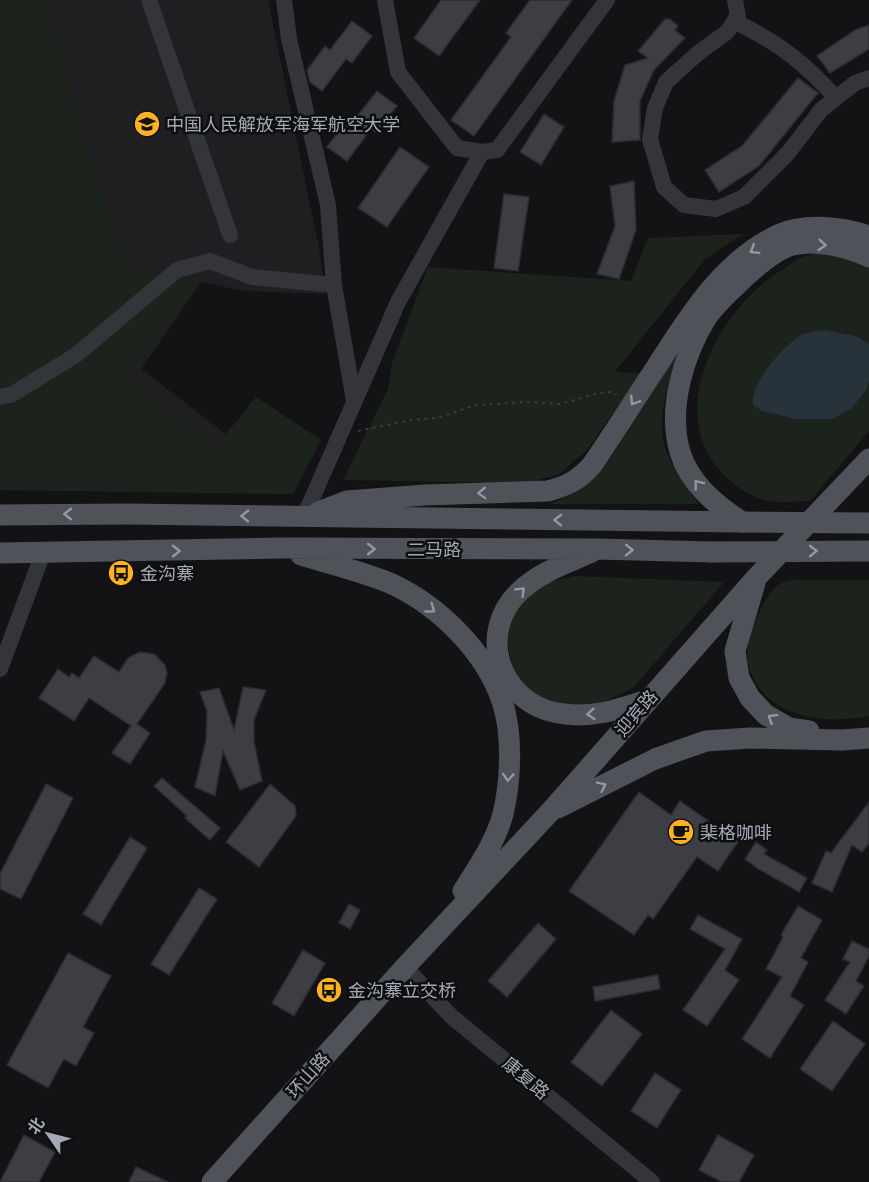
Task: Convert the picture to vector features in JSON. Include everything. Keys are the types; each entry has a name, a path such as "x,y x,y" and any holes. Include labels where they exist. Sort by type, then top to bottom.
{"main road":[{"path":"304,517 347,501 425,495 548,491 565,487 581,478 592,465 689,316 715,284 747,253 782,233 825,226 869,236"},
{"path":"742,522 707,495 688,470 680,452 676,433 677,403 681,375 695,338 708,315 725,296 765,261 789,246 815,243 850,248 869,256"},
{"name":"迎宾路","path":"405,967 550,812 756,578 869,459"},
{"name":"二马路","path":"0,515 127,514 869,523"},
{"path":"280,548 391,584 434,610 459,632 476,652 502,701 509,760 508,783 502,816 485,855 439,930"},
{"name":"二马路","path":"0,553 280,548 869,551"},
{"path":"597,549 534,578 505,608 498,629 497,650 502,672 513,688 530,705 556,713 578,716 609,713 648,700"},
{"path":"756,578 735,651 739,678 750,698 766,715 789,728 819,732 869,728"},
{"path":"550,812 656,759 706,741 750,738 842,740 869,738"},
{"name":"环山路","path":"212,1182 405,967"}],"street":[{"path":"149,0 230,235"},
{"path":"284,0 289,39 328,205 334,285 354,401"},
{"path":"386,0 398,72 457,148 482,152 497,150 607,0"},
{"path":"735,0 738,16 727,32 666,82 655,108 650,139 664,187 684,205 716,209 744,197 788,153 821,110 855,83 869,78"},
{"path":"734,21 767,37 792,54 836,98"},
{"path":"304,517 398,302 482,152"},
{"path":"0,397 11,395 76,355 177,270 210,261 252,277 334,285"},
{"path":"0,669 43,553"},
{"name":"康复路","path":"405,967 451,1016 652,1182"}],"path":[{"path":"356,432 411,420 437,418 476,405 528,402 560,404 611,392 631,405"}],"shaded area":[{"name":"中国人民解放军海军航空大学","path":"0,0 268,0 319,248 325,294 244,291 201,282 141,369 226,434 256,397 321,440 293,494 0,490"},
{"path":"0,0 41,0 130,274 200,282 122,378 216,447 256,397 321,440 293,494 0,490"},
{"path":"743,234 705,259 615,372 641,373 587,450 558,475 524,483 343,480 388,389 392,363 428,267 631,281 648,238"},
{"path":"837,253 869,265 869,431 810,501 764,500 737,487 716,466 702,440 697,413 700,384 709,356 724,329 742,305 763,284 802,257 812,254"},
{"path":"823,330 856,336 869,344 869,381 866,390 852,408 832,419 796,419 762,411 753,405 757,386 779,354 796,338"},
{"path":"685,334 665,399 663,439 672,465 699,504 550,504 570,495 599,472 614,453 649,397"},
{"path":"575,576 724,582 633,688 595,706 576,708 536,695 521,683 512,666 507,628 516,609 527,594 544,583"},
{"path":"789,580 869,580 869,716 846,719 815,718 800,715 773,702 754,679 747,657 752,629 771,593 778,585"}],"building":[{"path":"441,0 480,0 439,56 414,38"},
{"path":"530,0 572,0 474,136 451,120 511,37 506,33"},
{"path":"665,19 670,19 678,26 675,30 685,38 654,70 640,101 640,140 612,142 614,101 625,65 648,58 638,51"},
{"path":"352,21 372,36 352,63 346,59 322,91 310,82 307,70 325,46 330,50"},
{"path":"869,25 869,49 830,73 817,56 855,30"},
{"path":"798,78 818,93 759,166 719,192 705,170 742,146"},
{"path":"377,91 397,106 376,133 371,129 347,161 327,147 350,116 355,119"},
{"path":"544,114 564,127 541,165 520,152"},
{"path":"400,147 429,167 387,227 358,208"},
{"path":"634,181 636,230 619,279 597,274 615,226 610,186"},
{"path":"504,194 529,197 518,271 494,268"},
{"path":"140,652 154,654 165,665 167,673 165,683 137,724 150,733 130,764 112,753 131,726 89,698 74,721 39,698 58,669 69,677 72,673 79,678 94,656 119,672 128,658"},
{"path":"243,687 266,690 254,720 254,741 262,781 240,790 223,751 215,796 195,787 206,740 207,711 200,692 219,688 234,730"},
{"path":"162,778 220,828 210,840 154,786"},
{"path":"46,784 73,798 21,899 0,889 0,874"},
{"path":"270,784 295,806 296,816 259,867 226,842"},
{"path":"639,792 671,815 680,801 738,842 718,871 697,857 653,919 648,915 634,935 569,891"},
{"path":"869,802 869,843 862,852 852,845 832,892 812,883 826,851 831,853"},
{"path":"130,837 147,848 101,925 83,914"},
{"path":"756,842 767,850 764,854 807,878 799,892 745,859"},
{"path":"199,888 217,899 169,975 151,964"},
{"path":"349,904 360,910 350,929 339,923"},
{"path":"798,906 822,920 801,958 808,962 790,996 804,1005 770,1058 742,1039 782,977 766,969 783,937 781,935"},
{"path":"698,915 742,939 725,970 739,980 707,1026 683,1010 725,949 690,929"},
{"path":"538,923 556,939 507,997 488,981"},
{"path":"852,941 869,949 869,956 856,981 864,986 846,1014 825,1000 850,962 843,959"},
{"path":"303,950 325,963 294,1016 272,1003"},
{"path":"68,953 111,976 83,1027 94,1033 76,1066 64,1059 48,1088 7,1065"},
{"path":"658,975 660,989 595,1001 593,987"},
{"path":"611,1010 642,1034 602,1086 571,1062"},
{"path":"833,1021 865,1044 832,1091 800,1069"},
{"path":"655,1073 681,1090 657,1128 631,1111"},
{"path":"24,1135 55,1152 39,1182 0,1182"},
{"path":"718,1135 754,1155 739,1182 722,1182 699,1170"},
{"path":"136,1167 168,1182 129,1182"}],"place":[{"name":"中国人民解放军海军航空大学","path":"147,124"},
{"name":"金沟寨","path":"121,573"},
{"name":"棐格咖啡","path":"681,832"},
{"name":"金沟寨立交桥","path":"329,990"}]}
